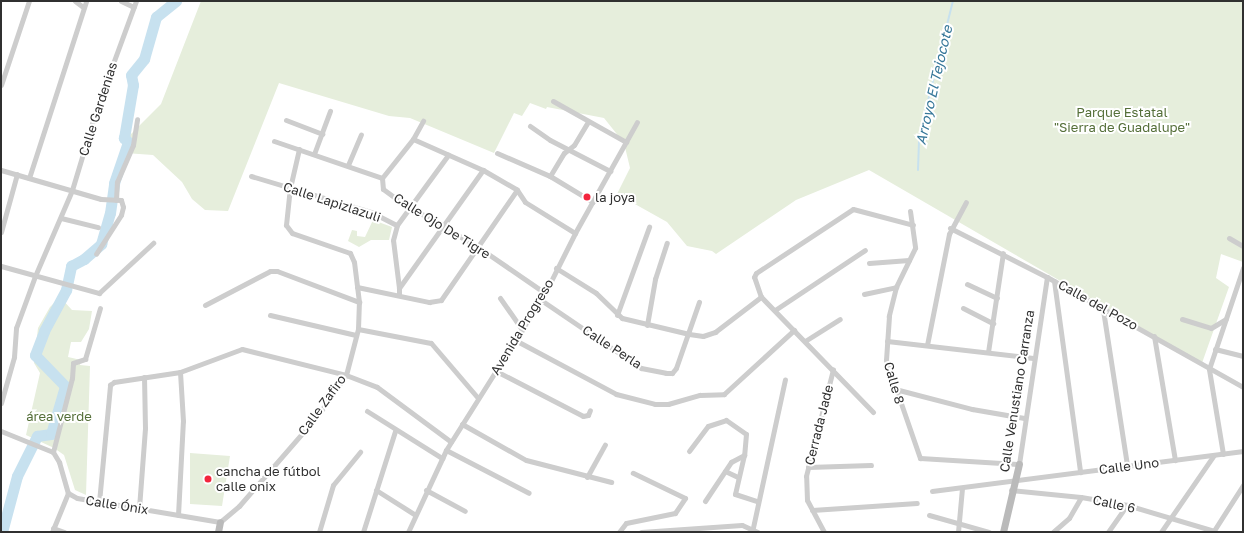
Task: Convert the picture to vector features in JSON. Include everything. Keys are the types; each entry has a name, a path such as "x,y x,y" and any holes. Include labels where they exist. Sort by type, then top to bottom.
{"street":[{"path":"1,85 29,1"},
{"path":"75,1 83,7"},
{"path":"28,178 86,1"},
{"path":"121,1 134,7"},
{"name":"Calle Gardenias","path":"1,403 14,357 16,328 35,276 72,190 97,107 136,1"},
{"path":"1,64 7,66"},
{"path":"553,101 626,142"},
{"path":"314,154 330,111"},
{"path":"114,199 117,182 133,145 137,119"},
{"path":"286,120 322,134"},
{"path":"274,141 348,165 382,178 413,139 422,121"},
{"path":"550,176 569,149 574,145 588,122"},
{"name":"Avenida Progreso","path":"408,532 414,514 446,450 541,300 556,268 637,122"},
{"path":"530,126 569,149 610,170"},
{"path":"348,165 361,135"},
{"path":"413,139 483,170 517,190 525,202 575,233"},
{"path":"290,188 299,149"},
{"path":"497,153 550,176 593,202"},
{"path":"397,225 448,155"},
{"path":"1,170 101,199 121,200 123,207 121,215 96,254"},
{"path":"399,288 444,227 483,170"},
{"path":"1,232 17,174"},
{"name":"Calle Lapizlazuli","path":"251,176 371,212 397,225 393,240 399,295"},
{"name":"Calle Ojo De Tigre","path":"382,178 384,189 398,200 411,206 478,247 545,293"},
{"name":"Calle Zafiro","path":"220,522 239,506 308,426 346,375 358,329 359,302 354,262 350,253 288,231 286,213 290,188"},
{"path":"357,287 429,302 441,300 517,190"},
{"path":"927,345 950,228 966,202"},
{"path":"556,268 596,294 617,315 647,325 703,336 716,332 761,297 754,282 756,273 853,209 913,225"},
{"name":"Calle 8","path":"910,211 916,241 896,287 888,316 886,360 920,458 1019,464"},
{"path":"61,218 98,228"},
{"path":"617,315 649,227"},
{"name":"Calle del Pozo","path":"950,228 1003,253 1243,387"},
{"path":"1228,238 1243,246"},
{"path":"1,266 99,293 153,243"},
{"path":"647,325 655,279 667,243"},
{"path":"775,310 865,250"},
{"path":"988,352 1003,253"},
{"path":"869,263 909,260"},
{"path":"1223,454 1209,369 1243,268"},
{"path":"205,305 270,271 277,271 359,302"},
{"name":"Calle Venustiano Carranza","path":"1003,532 1011,490 1016,480 1019,464 1024,418 1047,277"},
{"path":"1054,281 1080,472"},
{"path":"967,284 997,298"},
{"path":"864,294 896,287"},
{"name":"Cerrada Jade","path":"761,297 833,369 808,467 807,500 824,532"},
{"path":"500,298 522,330"},
{"name":"Calle Perla","path":"541,300 641,368 672,373 676,368 689,334"},
{"path":"689,334 699,302"},
{"path":"1,430 41,445 53,452 72,378 73,363 85,359 100,308"},
{"path":"963,308 993,322"},
{"path":"1103,310 1127,466"},
{"path":"270,315 356,336"},
{"path":"805,341 840,319"},
{"path":"1182,319 1210,328 1226,319"},
{"path":"358,329 431,343 478,398"},
{"path":"515,340 616,394 655,404 668,404 700,396 724,394 794,330"},
{"path":"1154,336 1174,460"},
{"path":"887,341 1034,358"},
{"path":"99,502 108,391 114,382 180,372 242,349 346,375 376,387 451,442"},
{"path":"1215,349 1243,356"},
{"path":"833,369 873,412"},
{"path":"496,371 582,416 588,414 590,410"},
{"path":"178,515 183,421 180,372"},
{"path":"139,508 146,428 144,377"},
{"path":"752,531 757,501 785,380"},
{"path":"895,389 972,409 1024,418"},
{"path":"367,411 395,431 442,458"},
{"path":"689,451 708,426 726,420 746,434 744,455 735,494 757,501"},
{"path":"462,424 526,460 611,482"},
{"path":"363,532 395,431"},
{"path":"587,477 605,445"},
{"path":"446,450 529,493"},
{"name":"Calle Uno","path":"932,491 1243,451"},
{"name":"Calle Ónix","path":"53,452 59,462 68,493 77,498 220,522"},
{"path":"319,532 333,485 360,452"},
{"path":"705,501 731,462 744,455"},
{"path":"1161,532 1214,455"},
{"path":"808,467 871,465"},
{"path":"725,471 738,477"},
{"path":"619,532 626,523 675,514 684,498 633,473"},
{"path":"1214,532 1243,485"},
{"path":"958,532 962,488"},
{"path":"376,490 414,514"},
{"path":"426,490 465,511"},
{"name":"Calle 6","path":"1011,490 1081,497 1127,505 1214,532"},
{"path":"64,532 52,530 68,493"},
{"path":"1053,532 1069,518 1081,497"},
{"path":"812,510 917,503"},
{"path":"1108,532 1127,505"},
{"path":"929,515 989,532"},
{"path":"218,532 220,522"},
{"path":"641,532 742,525 752,531 758,532"}],"green space":[{"name":"Parque Estatal \"Sierra de Guadalupe\"","path":"201,1 1243,1 1243,262 1221,254 1216,278 1229,287 1202,363 869,170 796,200 716,254 712,251 687,246 667,222 617,194 630,168 624,143 604,118 547,107 546,109 530,103 522,116 514,113 494,153 410,118 389,116 279,83 228,211 205,210 192,199 182,182 153,155 125,153 126,139 161,104"},
{"path":"373,220 392,227 389,240 371,240 359,247 348,241 352,230 357,231 357,236 365,237"},
{"name":"área verde","path":"60,297 72,310 92,311 89,329 81,342 71,342 68,357 81,360 80,365 90,366 86,495 75,490 64,455 54,448 26,435 40,373 34,363 38,328 50,307"},
{"path":"190,453 230,456 222,506 190,504"}],"waterway":[{"path":"2,532 17,476 37,436 51,434 65,386 35,355 44,331 66,290 71,266 84,259 101,244 110,213 114,183 128,142 124,138 133,85 131,75 144,59 156,17 176,1"},
{"name":"Arroyo El Tejocote","path":"918,170 919,137 953,1"}],"place":[{"name":"la joya","path":"587,197"},
{"name":"cancha de fútbol calle onix","path":"208,479"}]}
